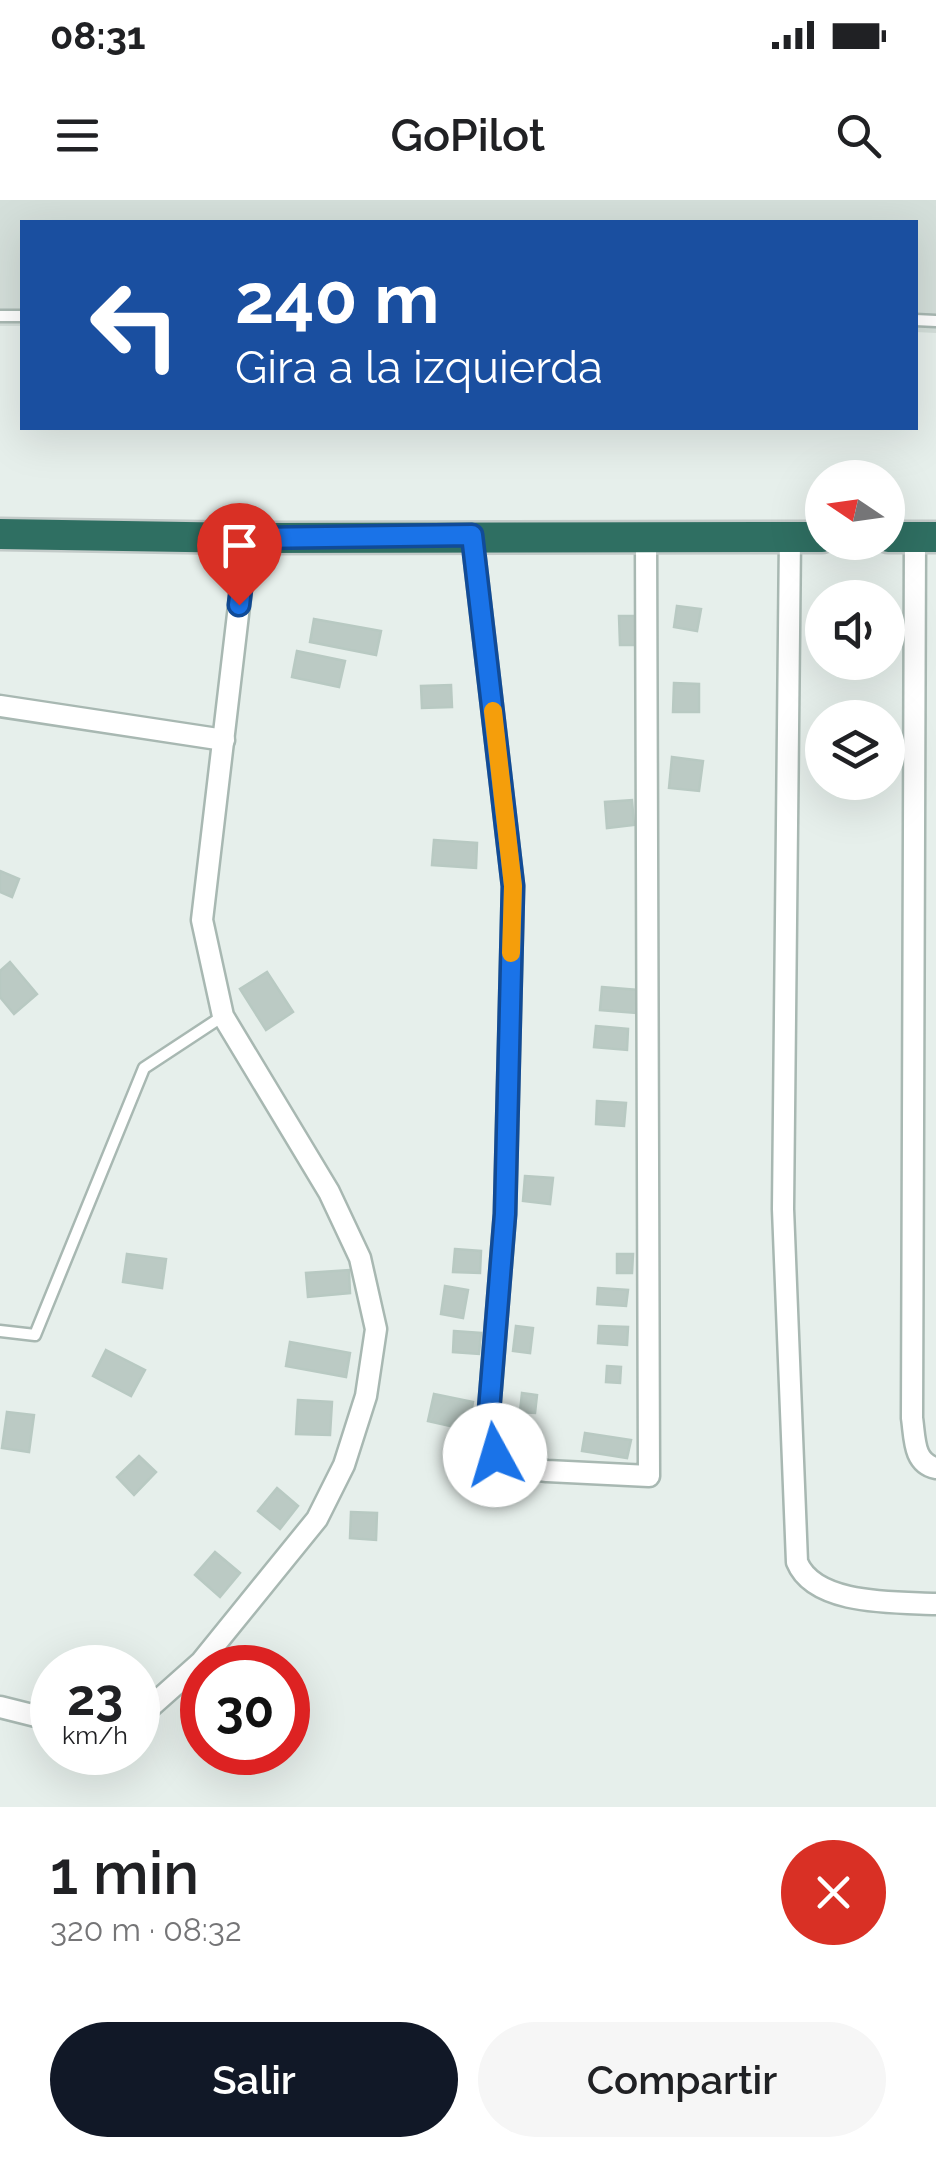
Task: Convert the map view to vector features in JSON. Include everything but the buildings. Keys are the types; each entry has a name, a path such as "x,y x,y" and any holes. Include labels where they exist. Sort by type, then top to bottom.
{"highway":[{"path":"0,534 247,538 805,536"}],"street":[{"path":"472,535 513,886 505,1214 488,1423 495,1455 518,1467 649,1476 646,537"},
{"path":"790,536 783,1209 797,1562 806,1577 851,1598 936,1604"},
{"path":"913,536 912,1418 920,1460 925,1466 936,1468"},
{"path":"160,1698 201,1662 316,1519 344,1465 366,1396 376,1329 360,1258 329,1192 223,1016 202,920 247,538"},
{"path":"0,706 224,740"},
{"path":"0,1706 30,1714"}],"lane":[{"path":"0,1332 35,1335 144,1068 223,1016"}],"shaded area":[{"path":"0,200 936,200 936,333 918,332 918,220 20,220 20,326 0,326"}],"slow traffic":[{"path":"493,711 513,886 511,953"}],"route":[{"path":"239,605 247,538 472,535 513,886 505,1214 488,1423 495,1455"}]}
